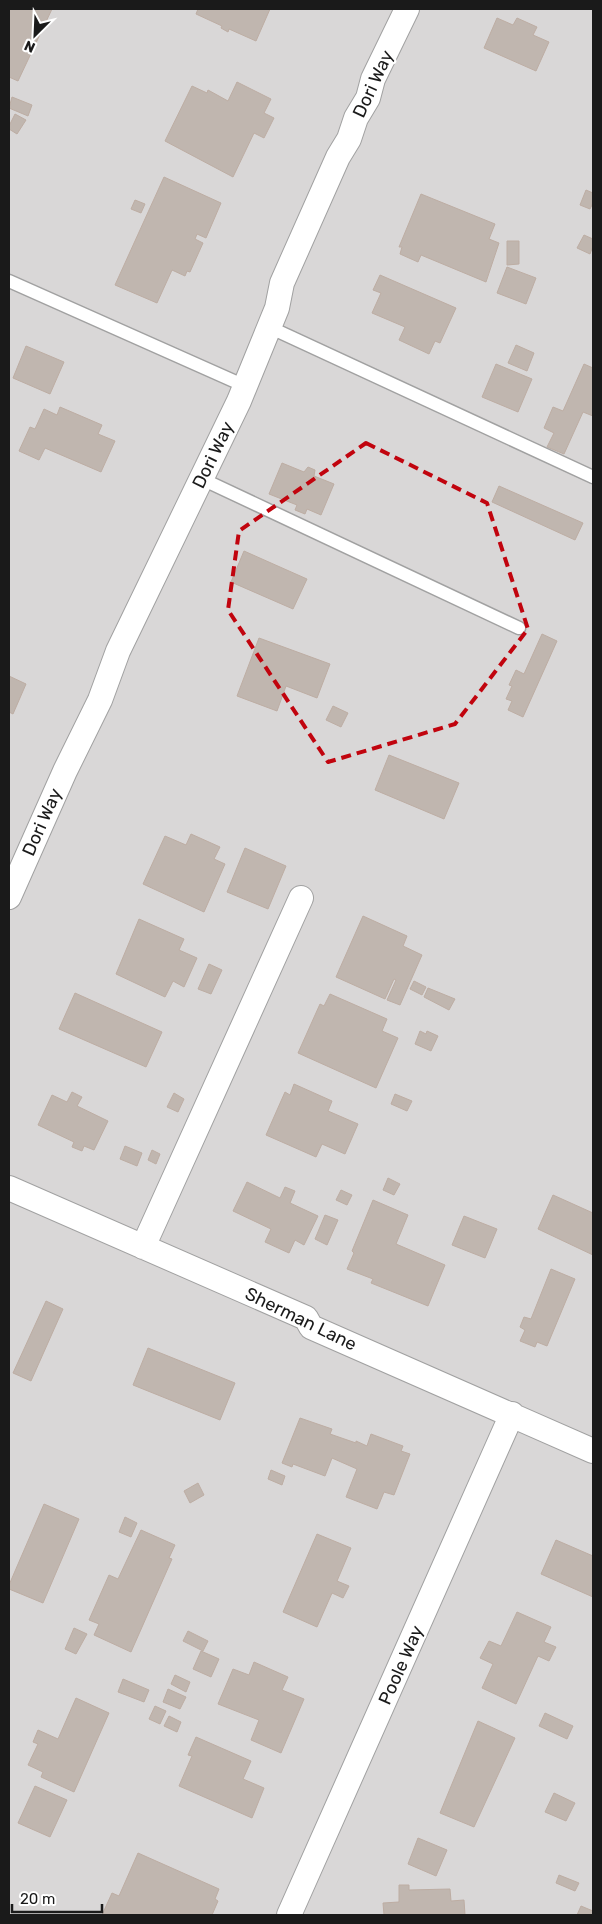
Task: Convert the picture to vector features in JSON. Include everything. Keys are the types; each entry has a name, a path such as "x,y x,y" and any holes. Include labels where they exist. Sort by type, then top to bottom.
{"street":[{"name":"Dori Way","path":"9,897 65,771 100,700 118,652 246,386 277,308 282,283 338,157 349,139 356,118 368,98 373,79 407,9"},
{"path":"143,1247 300,898"},
{"name":"Sherman Lane","path":"9,1188 306,1318 311,1327 593,1451"},
{"name":"Poole Way","path":"289,1915 512,1414"}],"lane":[{"path":"9,281 246,386"},
{"path":"269,327 593,477"},
{"path":"202,479 519,628"}],"highlighted area":[{"path":"366,443 487,503 528,629 455,724 328,762 228,610 239,531"}],"shaded area":[{"path":"9,9 593,9 593,1915 9,1915"}],"building":[{"path":"9,9 52,9 18,81 9,77"},
{"path":"198,9 270,9 256,41 229,29 228,32 221,28 222,26 196,14"},
{"path":"497,18 513,25 517,18 537,27 533,35 549,42 536,71 484,48"},
{"path":"237,82 271,99 264,113 274,118 264,138 254,133 233,177 165,141 192,86 207,93 208,90 228,101"},
{"path":"12,97 32,105 28,116 9,108"},
{"path":"15,114 26,120 17,134 9,129"},
{"path":"164,177 221,203 206,238 197,234 195,239 203,243 190,272 187,271 185,276 172,270 157,303 115,285"},
{"path":"586,190 593,193 593,203 590,209 580,205"},
{"path":"421,194 495,224 489,239 499,243 486,282 421,255 418,262 400,254 402,247 399,247"},
{"path":"135,200 145,204 141,213 131,209"},
{"path":"584,235 593,239 590,254 577,248"},
{"path":"507,241 519,241 519,264 507,265"},
{"path":"507,267 536,278 526,304 497,293"},
{"path":"380,275 456,308 440,343 435,341 429,354 399,340 405,327 372,313 381,293 373,290"},
{"path":"516,345 534,353 527,371 508,363"},
{"path":"26,346 64,362 50,394 13,378"},
{"path":"496,364 532,379 518,412 482,397"},
{"path":"584,364 593,368 593,416 583,412 564,454 547,447 554,433 544,428 553,407 563,411"},
{"path":"60,407 102,425 98,434 115,441 101,472 45,448 39,460 19,451 30,427 35,429 44,409 57,415"},
{"path":"282,463 304,472 308,467 315,470 314,476 334,484 321,515 307,509 305,514 295,510 297,505 269,494"},
{"path":"499,486 583,523 575,540 492,502"},
{"path":"244,551 307,579 293,609 231,582"},
{"path":"542,634 557,641 523,717 508,710 512,701 506,699 512,686 509,685 516,670 524,674"},
{"path":"259,638 330,664 317,698 286,686 277,711 237,696"},
{"path":"9,676 26,684 13,714 9,712"},
{"path":"333,706 348,713 341,727 326,720"},
{"path":"389,755 459,783 444,819 375,790"},
{"path":"191,834 220,847 214,859 225,864 204,912 143,884 165,836 186,845"},
{"path":"245,848 286,866 268,909 227,892"},
{"path":"363,916 407,936 403,946 422,955 400,1005 387,1000 396,980 394,979 385,999 336,977"},
{"path":"139,919 184,939 179,950 197,958 184,987 173,981 165,997 116,974"},
{"path":"209,964 222,970 211,994 198,989"},
{"path":"414,981 426,987 422,995 410,989"},
{"path":"428,988 455,999 449,1010 424,997"},
{"path":"75,993 162,1032 146,1067 59,1029"},
{"path":"330,994 387,1019 382,1031 398,1038 376,1088 298,1053 320,1004 324,1006"},
{"path":"420,1031 426,1034 427,1031 438,1036 431,1051 415,1044"},
{"path":"294,1084 332,1101 328,1111 358,1124 345,1154 322,1144 316,1157 266,1135 285,1092 290,1095"},
{"path":"72,1092 82,1097 77,1106 108,1121 94,1150 84,1146 82,1151 72,1147 74,1142 38,1125 52,1095 67,1102"},
{"path":"174,1093 184,1099 178,1112 167,1107"},
{"path":"395,1094 412,1101 407,1111 391,1104"},
{"path":"125,1146 142,1153 137,1166 120,1159"},
{"path":"152,1150 160,1154 156,1164 148,1160"},
{"path":"388,1178 400,1184 394,1195 383,1190"},
{"path":"247,1182 280,1198 285,1187 295,1191 290,1203 318,1216 304,1245 295,1240 289,1253 265,1242 271,1229 233,1211"},
{"path":"341,1190 352,1195 347,1205 336,1200"},
{"path":"553,1195 593,1213 593,1255 538,1229"},
{"path":"373,1200 408,1215 396,1244 445,1265 428,1306 371,1283 373,1279 347,1269 354,1253 352,1251"},
{"path":"325,1215 338,1220 327,1245 315,1239"},
{"path":"464,1216 497,1229 485,1258 452,1245"},
{"path":"551,1269 575,1279 547,1346 537,1342 535,1347 520,1341 525,1330 520,1327 524,1317 531,1319"},
{"path":"46,1301 63,1309 31,1381 13,1373"},
{"path":"148,1348 235,1383 220,1420 133,1385"},
{"path":"300,1418 332,1429 330,1434 367,1446 371,1434 403,1446 401,1451 410,1454 394,1495 384,1492 377,1509 346,1497 357,1469 332,1458 325,1476 293,1464 292,1467 282,1463"},
{"path":"271,1470 285,1476 282,1485 268,1479"},
{"path":"198,1483 204,1495 190,1503 184,1491"},
{"path":"44,1504 79,1519 43,1603 9,1589 9,1585"},
{"path":"125,1517 137,1523 131,1537 119,1532"},
{"path":"141,1530 175,1545 169,1558 172,1559 131,1652 94,1635 99,1624 89,1620 109,1575 118,1579"},
{"path":"317,1534 351,1548 337,1581 349,1586 343,1598 332,1593 317,1627 283,1612"},
{"path":"556,1540 593,1556 593,1597 541,1574"},
{"path":"517,1612 551,1627 544,1642 556,1647 549,1661 538,1656 516,1704 482,1688 493,1664 480,1658 489,1641 501,1646"},
{"path":"74,1628 87,1634 76,1654 65,1649"},
{"path":"188,1631 208,1641 203,1651 183,1641"},
{"path":"201,1651 219,1659 211,1677 193,1669"},
{"path":"254,1662 288,1677 282,1690 304,1699 281,1753 251,1740 259,1720 218,1704 233,1669 249,1675"},
{"path":"175,1675 190,1682 186,1692 171,1684"},
{"path":"123,1679 149,1690 144,1702 118,1692"},
{"path":"168,1689 186,1697 180,1709 163,1702"},
{"path":"76,1698 109,1713 74,1792 41,1777 43,1772 28,1765 38,1744 33,1742 38,1730 58,1739"},
{"path":"155,1706 166,1711 160,1724 149,1719"},
{"path":"545,1713 573,1726 567,1739 539,1726"},
{"path":"169,1716 181,1722 177,1732 164,1726"},
{"path":"478,1721 515,1738 474,1827 440,1813"},
{"path":"196,1737 251,1761 243,1779 264,1788 252,1818 179,1786 192,1756 188,1755"},
{"path":"35,1786 67,1800 50,1837 18,1823"},
{"path":"554,1793 575,1803 566,1821 545,1812"},
{"path":"418,1838 447,1850 436,1876 408,1864"},
{"path":"138,1853 219,1889 215,1899 218,1901 212,1915 102,1915 112,1893 119,1896"},
{"path":"559,1875 579,1883 575,1891 556,1883"},
{"path":"399,1885 409,1885 409,1890 450,1889 451,1901 464,1900 465,1915 384,1915 383,1903 399,1902"},
{"path":"581,1906 593,1911 593,1915 577,1915"}]}
